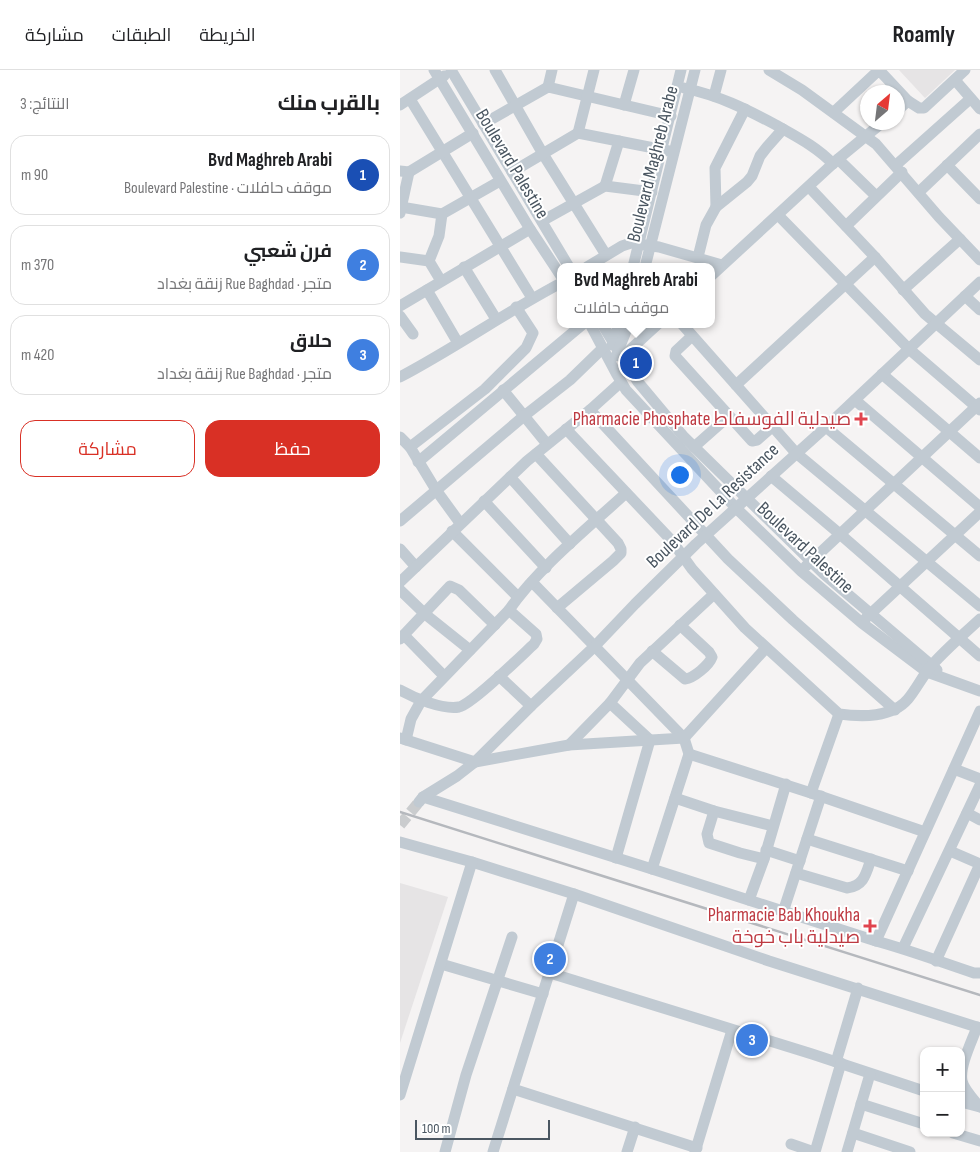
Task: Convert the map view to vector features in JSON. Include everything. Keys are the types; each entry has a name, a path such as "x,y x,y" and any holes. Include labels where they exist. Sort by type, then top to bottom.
{"street":[{"path":"495,70 543,154 606,255"},
{"path":"548,87 552,70"},
{"path":"578,133 594,70"},
{"path":"624,105 634,70"},
{"name":"Boulevard Maghreb Arabe","path":"635,263 645,244 667,151 670,116 681,70"},
{"name":"Boulevard Maghreb Arabe","path":"645,263 645,244 652,192 690,90 695,70"},
{"path":"714,96 721,70"},
{"path":"769,70 834,112 876,144 980,260"},
{"path":"834,112 879,70 908,101 919,108 924,108 965,70"},
{"path":"400,105 410,99 436,75 452,71"},
{"name":"Boulevard Palestine","path":"452,71 567,263"},
{"name":"Boulevard Palestine","path":"436,75 473,132 500,181 557,270"},
{"path":"955,80 980,109"},
{"path":"483,124 548,87 670,116"},
{"path":"677,87 714,96 745,109 783,129 836,162 876,196"},
{"path":"410,99 532,298"},
{"path":"846,226 876,196 899,169 970,99"},
{"path":"905,104 908,101"},
{"path":"716,207 715,168 745,109"},
{"path":"698,257 706,225 716,207 747,182 752,176 766,147 783,129"},
{"path":"715,272 873,130"},
{"path":"473,132 405,172 401,210 442,214 500,181"},
{"path":"512,172 578,133 667,151"},
{"path":"918,192 980,134"},
{"path":"605,186 619,141"},
{"path":"947,164 980,199"},
{"path":"542,221 605,186 652,192"},
{"path":"809,187 875,257 934,324 980,360"},
{"path":"428,261 440,236 442,214"},
{"path":"778,215 909,349 979,406 949,431 801,571"},
{"path":"400,306 530,229"},
{"path":"903,290 960,239"},
{"path":"593,263 626,244 645,244 722,265"},
{"path":"400,257 428,261 441,281"},
{"path":"736,385 875,257"},
{"path":"464,267 496,319"},
{"name":"Boulevard De La Resistance","path":"616,858 421,800 475,762 594,647 705,535 826,427 980,282"},
{"path":"400,377 430,361 516,307 557,285"},
{"path":"427,290 458,343"},
{"path":"965,296 980,310"},
{"path":"410,447 485,389 526,348 533,337 533,333 516,307"},
{"path":"400,316 413,334"},
{"path":"418,462 578,328"},
{"name":"Boulevard Palestine","path":"593,328 648,396 694,447 811,562 870,613 929,669"},
{"name":"Boulevard Palestine","path":"604,328 621,382 736,508 801,571 862,623 929,669 945,678 980,691"},
{"path":"613,353 618,328"},
{"path":"613,353 627,328"},
{"path":"400,521 524,416 570,380 652,328"},
{"path":"685,328 796,453 980,606"},
{"path":"692,336 676,351 675,356 728,416 749,438 755,441 773,426"},
{"path":"882,374 980,458"},
{"path":"400,582 510,477 621,382"},
{"path":"503,390 548,444"},
{"path":"855,400 980,507"},
{"path":"590,410 705,535 888,708"},
{"path":"694,447 728,416"},
{"path":"826,427 980,556"},
{"path":"566,429 672,540 714,594 745,628 839,714 856,716 888,708 908,699 929,669 980,619"},
{"path":"400,436 410,447 456,527 518,597"},
{"path":"536,454 618,543 621,549 621,553 601,572 557,608"},
{"path":"771,476 980,656"},
{"path":"510,477 570,544"},
{"path":"626,493 532,582 509,610 421,701 403,739 475,762 569,745 684,738 766,648"},
{"path":"484,501 546,568"},
{"path":"862,623 870,613 980,512"},
{"path":"400,549 416,566"},
{"path":"532,582 684,738 689,754 652,868"},
{"path":"444,676 402,637 448,588 454,586 495,625"},
{"path":"400,590 425,614 470,650"},
{"path":"569,745 610,703 652,651 714,594"},
{"path":"400,690 421,701 453,707 463,706 499,676 537,639 536,634 509,610"},
{"path":"652,651 682,678 687,680 710,661 712,657 708,652 680,625"},
{"path":"499,676 531,706"},
{"path":"610,703 650,740"},
{"path":"876,941 980,711"},
{"path":"783,912 807,839 816,794 839,714"},
{"path":"650,740 616,858 652,868 783,912 903,948 936,961 974,973 980,973"},
{"path":"689,754 786,784 925,832"},
{"path":"954,769 980,779"},
{"path":"749,900 786,784"},
{"path":"903,948 980,786"},
{"path":"675,798 714,811 773,826"},
{"path":"714,811 707,834 709,843 740,853 765,854 800,861"},
{"path":"967,813 980,820"},
{"path":"807,839 908,870"},
{"path":"400,842 574,894 769,961 978,1028 965,1062"},
{"path":"936,961 980,864 950,851"},
{"path":"796,873 847,888 855,887 864,878 871,859"},
{"path":"400,1095 472,862"},
{"path":"493,1152 574,894"},
{"path":"445,1152 466,1075 512,937"},
{"path":"441,964 543,994"},
{"path":"550,973 920,1090"},
{"path":"791,1144 814,1152 858,988"},
{"path":"513,1090 635,1127 696,1150 732,1030"},
{"path":"847,1152 870,1074"},
{"path":"965,1084 976,1097 980,1107"},
{"path":"965,1103 980,1107"},
{"path":"862,1104 920,1123"},
{"path":"627,1152 635,1127"},
{"path":"853,1133 910,1152"},
{"path":"965,1137 980,1141"}],"shaded area":[{"path":"899,70 955,70 925,98"},
{"path":"400,883 448,897 400,1043"}],"tunnel":[{"path":"400,825 419,802"}],"railway":[{"path":"400,812 980,995"}],"place":[{"name":"Bvd Maghreb Arabi","path":"636,363"},
{"name":"Pharmacie Phosphate صيدلية الفوسفاط","path":"861,419"},
{"name":"Pharmacie Bab Khoukha صيدلية باب خوخة","path":"870,926"},
{"name":"فرن شعبي","path":"550,959"},
{"name":"حلاق","path":"752,1040"}]}
